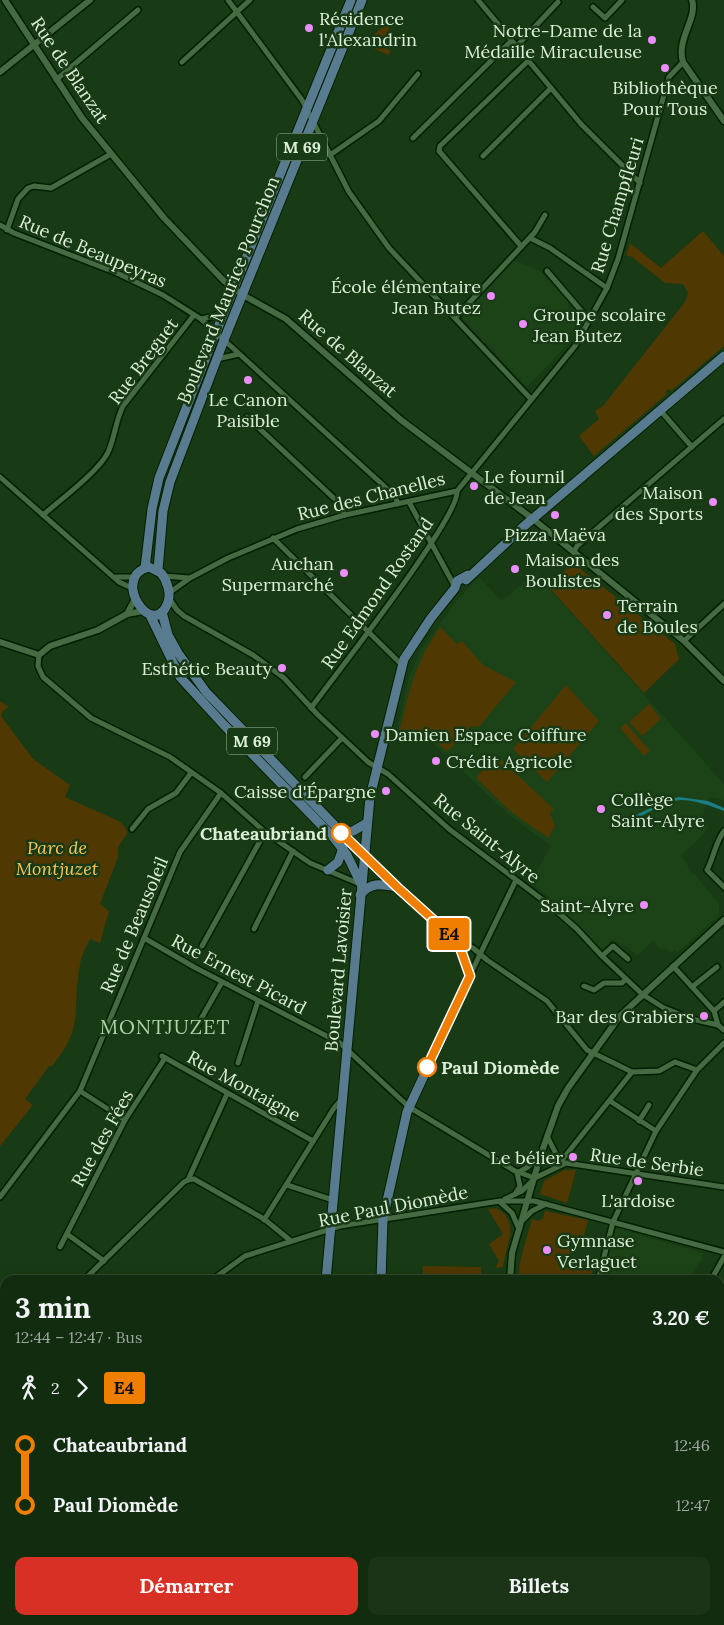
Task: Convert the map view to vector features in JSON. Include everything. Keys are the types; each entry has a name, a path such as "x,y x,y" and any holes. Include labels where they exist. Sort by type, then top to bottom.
{"main road":[{"name":"Boulevard Maurice Pourchon","path":"144,568 152,508 159,478 226,307 351,0"},
{"name":"Boulevard Maurice Pourchon","path":"161,573 163,511 170,482 224,340 362,0"},
{"name":"Boulevard Lavoisier","path":"326,1275 367,823 378,768 404,666 404,659 430,618 455,588 461,586 468,575 724,356"},
{"path":"144,568 161,573 169,596 163,610 146,613 134,594 135,577 144,568"},
{"name":"M 69","path":"163,610 168,635 178,653 206,692 364,856 458,942 470,976"},
{"name":"M 69","path":"146,613 180,676 343,848 361,884"},
{"path":"340,832 353,831 367,823"},
{"path":"328,870 338,862 343,848"},
{"path":"360,894 368,887 376,884 397,887"},
{"path":"381,1275 384,1218 409,1107 470,976"}],"street":[{"name":"Rue de Blanzat","path":"5,0 82,118 169,224 224,281 243,295 286,319 392,412 533,519 684,641 724,681"},
{"path":"0,72 90,0"},
{"path":"228,0 238,11 307,109 349,192 389,248 531,399"},
{"path":"182,62 250,0"},
{"path":"478,0 592,135 640,183"},
{"path":"593,7 604,18 622,0"},
{"path":"692,0 694,9 681,46 682,62 724,121"},
{"path":"516,47 558,2"},
{"path":"56,80 138,10"},
{"path":"413,138 511,41"},
{"path":"521,246 439,151 440,146 529,60"},
{"name":"Rue Champfleuri","path":"472,473 575,346 607,288 615,271 669,78 682,62"},
{"path":"330,155 379,121 418,74"},
{"path":"483,156 551,88"},
{"path":"8,230 18,199 28,188 34,186 51,188 111,154"},
{"path":"455,318 530,238 546,214"},
{"name":"Rue de Beaupeyras","path":"0,225 8,230 117,273 163,295 201,319 395,496 398,504"},
{"path":"530,238 550,248 607,288"},
{"path":"547,271 589,320"},
{"path":"201,319 216,316 226,307"},
{"name":"Rue Breguet","path":"43,515 102,462 109,450 123,406 194,315"},
{"path":"217,360 239,354"},
{"path":"660,410 692,447"},
{"path":"247,417 339,503 344,515"},
{"path":"574,552 577,546 724,419"},
{"name":"Rue des Chanelles","path":"169,596 190,578 272,538 344,515 457,491 472,473"},
{"path":"0,477 134,594 127,614"},
{"name":"Rue Edmond Rostand","path":"311,708 431,544 457,501 457,491"},
{"path":"409,502 455,588"},
{"path":"272,538 404,666"},
{"path":"161,573 190,578"},
{"path":"116,577 135,577"},
{"path":"163,610 177,610 169,596"},
{"path":"684,641 724,604"},
{"name":"Rue Saint-Alyre","path":"177,610 253,655 284,678 342,738 415,797 449,829 577,929 642,994 664,1008 692,1019 718,1025 724,1030"},
{"path":"146,613 127,614 98,630 44,649 39,655 38,666 43,677 84,713 98,722 170,757 221,793 265,832 293,851 310,862 361,884"},
{"path":"0,642 39,655"},
{"path":"305,777 342,738"},
{"path":"132,829 142,814 148,809 176,794 191,773"},
{"name":"Rue de Beausoleil","path":"0,1197 80,1091 180,852 221,793"},
{"path":"724,831 716,845 714,858 708,870 724,887"},
{"path":"202,946 265,832"},
{"path":"254,929 293,851"},
{"path":"470,976 516,880"},
{"path":"510,1275 512,1253 541,1154 558,1106 620,1016 724,920"},
{"name":"Rue Ernest Picard","path":"144,938 222,982 340,1043 409,1107 517,1173 535,1178"},
{"path":"458,942 480,953 487,960 547,1001 583,1046 594,1053 632,1072 659,1071 676,1062 697,1070"},
{"path":"602,956 613,946 628,959"},
{"path":"673,966 714,1011 718,1025"},
{"path":"692,987 717,967"},
{"path":"584,986 594,990 604,983 622,983 626,979"},
{"path":"196,1033 197,1026 222,982"},
{"path":"238,1063 258,1001"},
{"path":"714,1011 724,1002"},
{"path":"599,1275 612,1222 656,1131 697,1070 724,1044"},
{"name":"Rue Montaigne","path":"163,1057 313,1141"},
{"name":"Rue des Fées","path":"60,1247 125,1120 163,1057"},
{"path":"547,1136 556,1154 564,1162 632,1072"},
{"path":"80,1091 125,1120"},
{"path":"188,1180 227,1094"},
{"path":"264,1220 334,1108 342,1099"},
{"path":"610,1101 656,1131"},
{"path":"639,1121 649,1105"},
{"path":"515,1195 520,1186 517,1173 541,1154"},
{"name":"Rue de Serbie","path":"535,1178 564,1162 724,1187"},
{"name":"Rue Paul Diomède","path":"500,1201 522,1191 535,1178"},
{"path":"89,1275 188,1180 194,1179 264,1220 291,1241"},
{"path":"287,1185 333,1200"},
{"name":"Rue Paul Diomède","path":"219,1275 245,1256 331,1229 384,1218 500,1201 528,1200 548,1204 724,1252"},
{"path":"500,1201 512,1213 519,1229"},
{"path":"522,1220 532,1211 548,1204"},
{"path":"67,1234 104,1261"},
{"path":"714,1275 724,1257"}],"shaded area":[{"name":"Groupe scolaire Jean Butez","path":"512,259 540,271 570,304 568,306 581,321 574,332 571,330 568,335 568,344 527,387 463,320 464,314"},
{"path":"535,572 724,784 724,800 710,797 707,801 703,816 708,827 699,839 681,855 691,874 694,873 719,905 719,915 677,953 675,950 670,953 665,948 662,951 653,941 637,956 626,946 622,946 613,939 602,952 549,897 530,883 551,846 507,813 424,735 396,733 409,678 421,649 459,598 479,577 502,601"},
{"path":"616,1228 703,1253 702,1259 691,1275 602,1275"}],"green space":[{"path":"394,16 382,46 391,51 388,55 364,44"},
{"path":"703,231 724,256 724,346 671,391 669,389 665,392 667,394 594,456 579,436 599,419 595,411 603,406 685,302 688,293 683,284 665,283 632,257 626,255 630,243 661,268"},
{"name":"Terrain de Boules","path":"573,563 675,644 679,659 644,693 548,586"},
{"path":"440,627 457,644 462,641 483,665 516,682 479,727 471,726 447,752 424,730 400,730 414,676"},
{"path":"566,685 599,721 547,782 513,749"},
{"name":"Parc de Montjuzet","path":"0,701 9,707 2,712 1,716 33,759 70,785 65,797 119,821 126,829 127,834 118,847 118,857 100,904 109,911 100,943 90,939 81,958 75,1017 69,1040 63,1052 52,1066 49,1066 25,1099 33,1105 0,1146"},
{"path":"649,704 661,719 642,736 629,722"},
{"path":"626,723 650,751 644,756 620,728"},
{"path":"496,755 554,809 550,813 555,826 548,838 510,811 476,778"},
{"path":"564,1170 576,1170 567,1203 540,1194 544,1181"},
{"path":"496,1208 504,1213 508,1220 510,1234 503,1267 495,1268 499,1261 489,1244 503,1234 488,1209"},
{"name":"Gymnase Verlaguet","path":"545,1211 588,1220 583,1239 575,1237 569,1258 594,1265 591,1275 519,1275 532,1219 538,1221 543,1218"},
{"path":"423,1266 481,1267 481,1275 423,1275"}],"water":[{"path":"679,797 708,801 724,808 724,811 697,802 681,800 666,803 629,822 622,824 619,820 634,816 663,802"}],"bus line":[{"name":"E4","path":"341,833 458,942 466,960 470,976 427,1067"}],"place":[{"name":"Résidence l'Alexandrin","path":"309,28"},
{"name":"Notre-Dame de la Médaille Miraculeuse","path":"652,40"},
{"name":"Bibliothèque Pour Tous","path":"665,68"},
{"name":"École élémentaire Jean Butez","path":"491,296"},
{"name":"Groupe scolaire Jean Butez","path":"523,324"},
{"name":"Le Canon Paisible","path":"248,380"},
{"name":"Le fournil de Jean","path":"474,486"},
{"name":"Maison des Sports","path":"713,502"},
{"name":"Pizza Maëva","path":"555,515"},
{"name":"Maison des Boulistes","path":"515,569"},
{"name":"Auchan Supermarché","path":"344,573"},
{"name":"Terrain de Boules","path":"607,615"},
{"name":"Esthétic Beauty","path":"282,668"},
{"name":"Damien Espace Coiffure","path":"375,734"},
{"name":"Crédit Agricole","path":"436,761"},
{"name":"Caisse d'Épargne","path":"386,791"},
{"name":"Collège Saint-Alyre","path":"601,809"},
{"name":"Chateaubriand","path":"341,833"},
{"name":"Saint-Alyre","path":"644,905"},
{"name":"Bar des Grabiers","path":"704,1016"},
{"name":"Paul Diomède","path":"427,1067"},
{"name":"Le bélier","path":"573,1157"},
{"name":"L'ardoise","path":"638,1181"},
{"name":"Gymnase Verlaguet","path":"547,1250"}],"district":[{"name":"MONTJUZET","path":"165,1026"}]}
